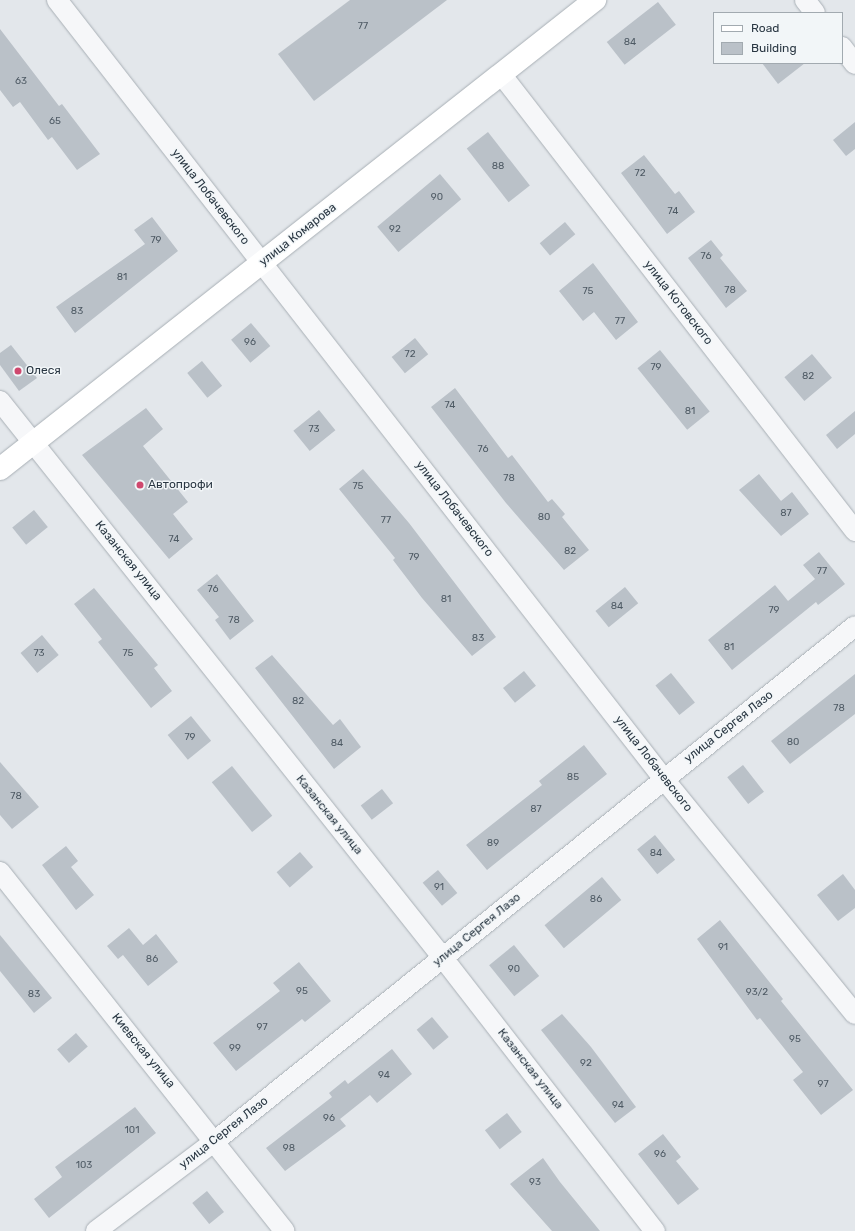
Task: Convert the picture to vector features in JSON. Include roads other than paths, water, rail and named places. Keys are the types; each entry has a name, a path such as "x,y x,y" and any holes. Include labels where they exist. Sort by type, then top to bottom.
{"main road":[{"name":"улица Комарова","path":"0,469 595,0"}],"street":[{"name":"улица Лобачевского","path":"57,0 663,778 855,1014"},
{"path":"805,0 814,12"},
{"path":"843,48 855,64"},
{"name":"улица Котовского","path":"501,74 855,531"},
{"name":"Казанская улица","path":"0,401 443,958 655,1231"},
{"name":"улица Сергея Лазо","path":"96,1231 215,1141 443,958 663,778 855,626"},
{"name":"Киевская улица","path":"0,872 285,1231"}],"place":[{"name":"Олеся","path":"18,371"},
{"name":"Автопрофи","path":"140,485"}]}
